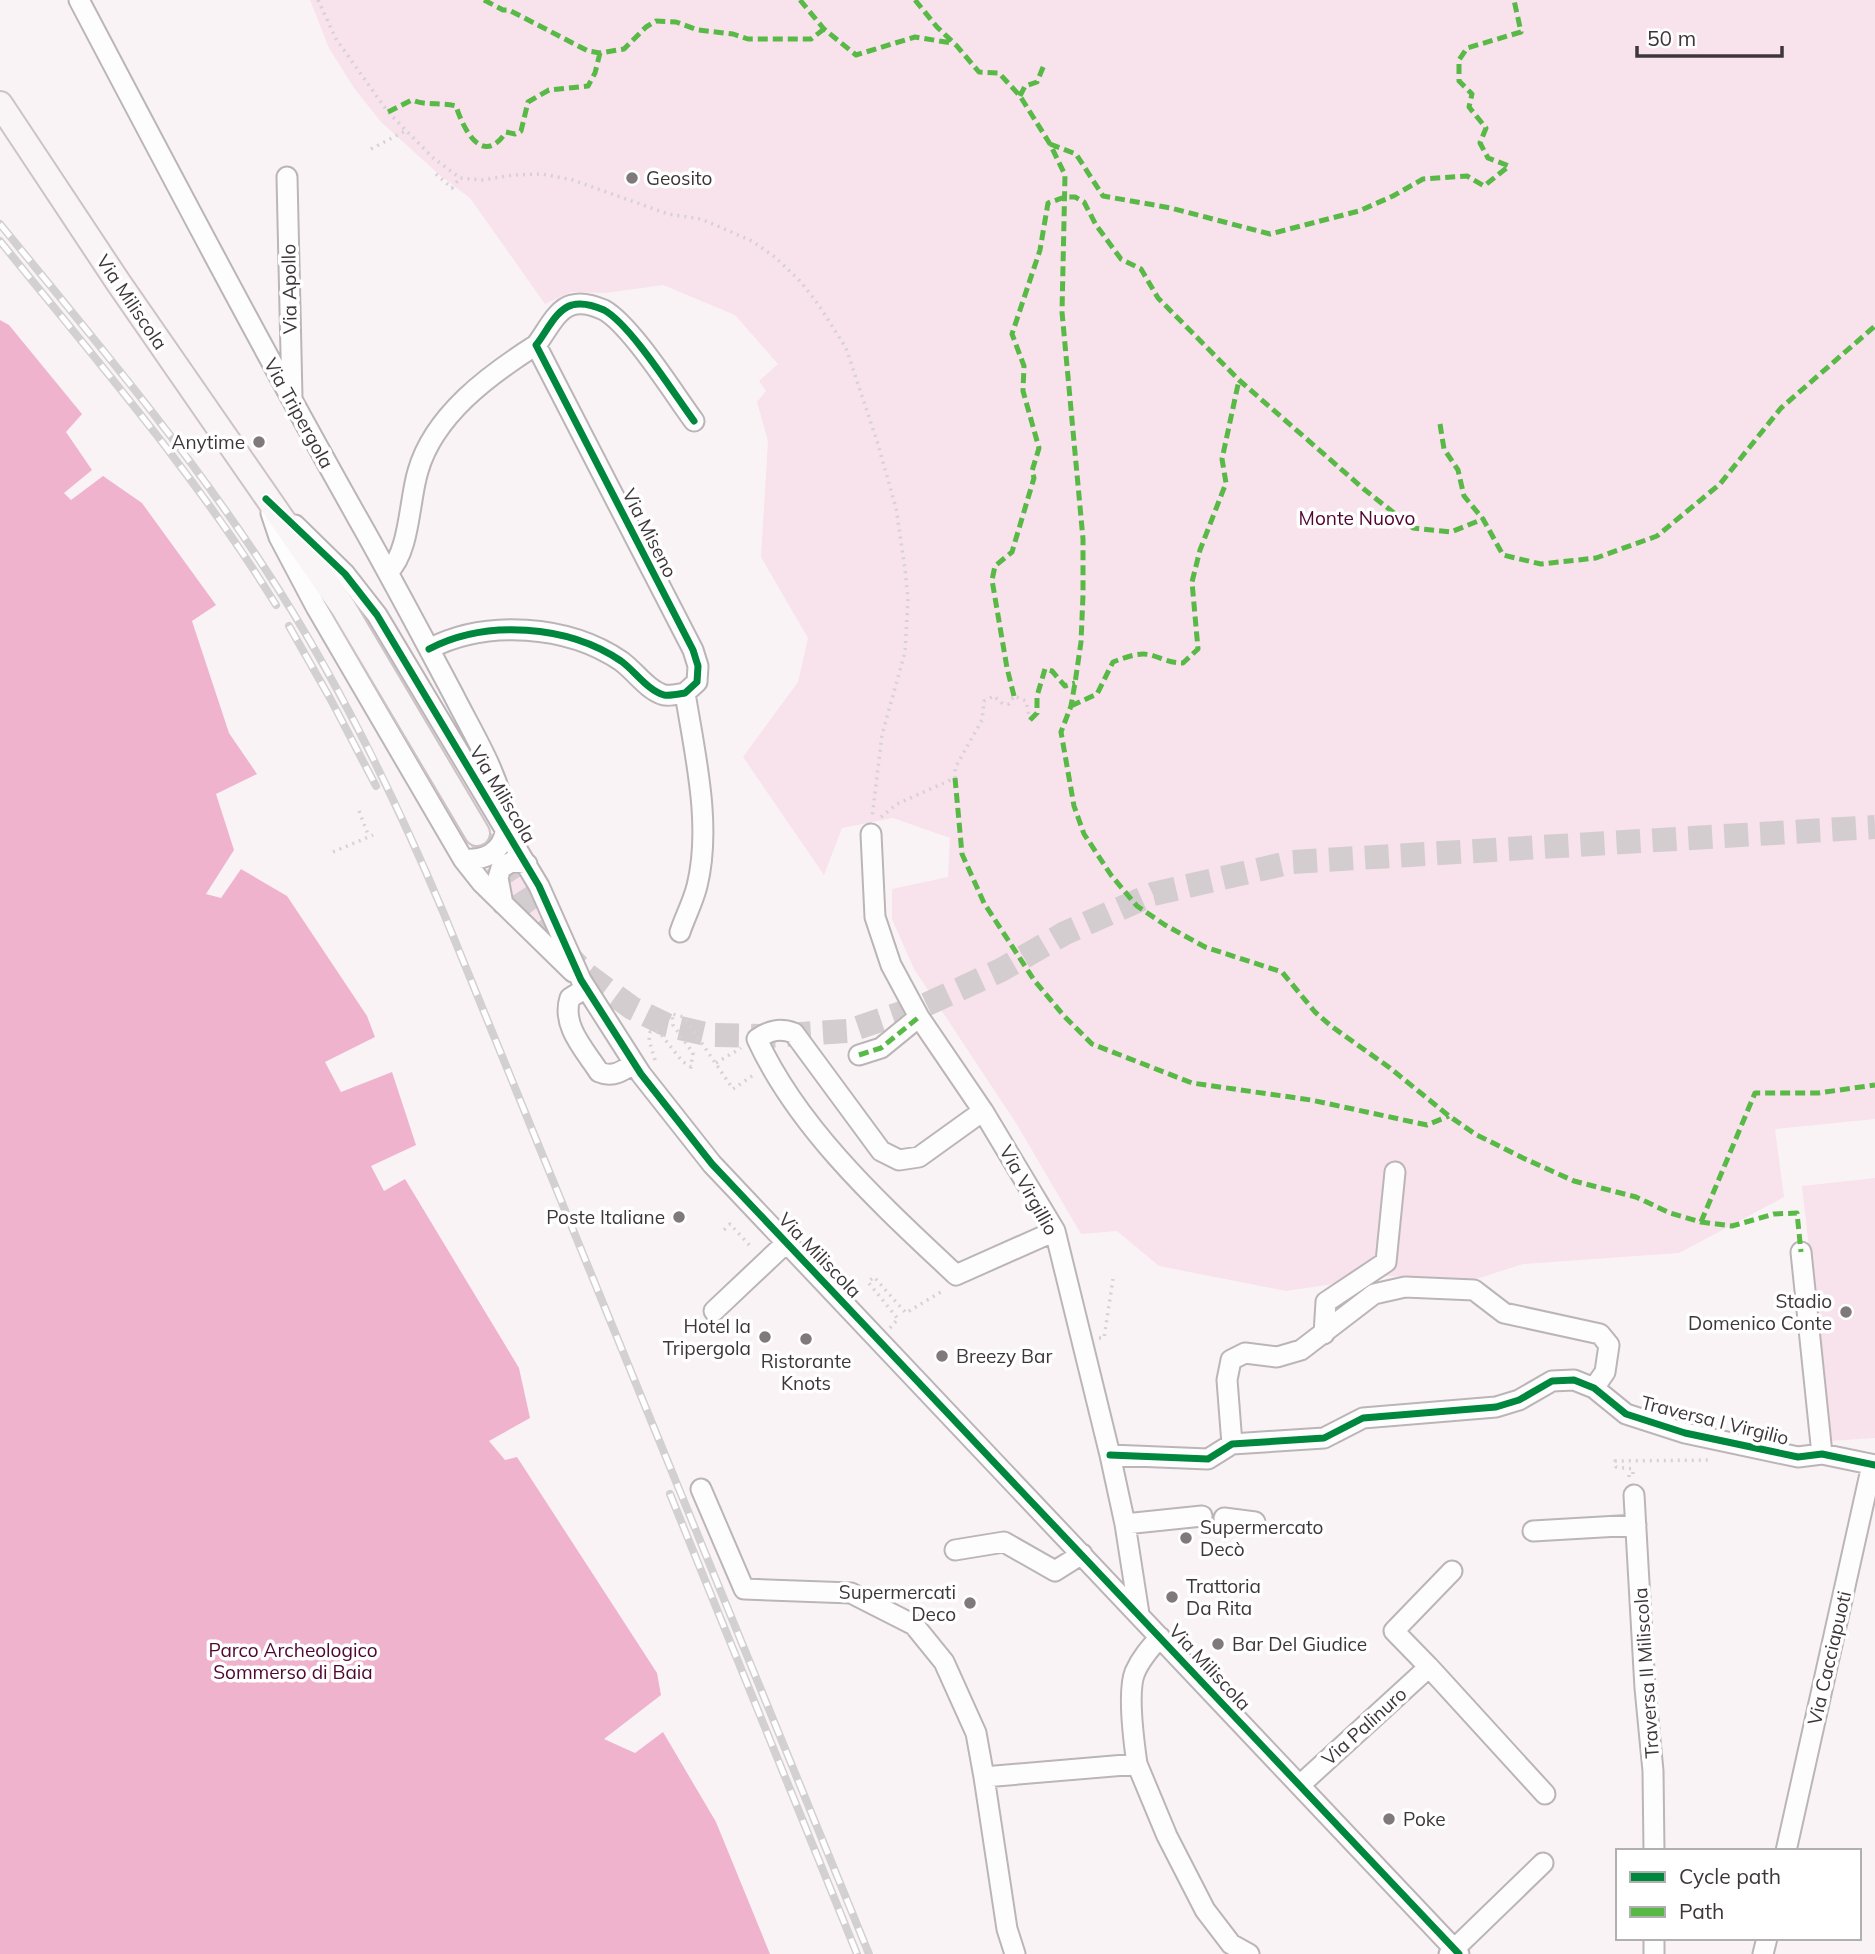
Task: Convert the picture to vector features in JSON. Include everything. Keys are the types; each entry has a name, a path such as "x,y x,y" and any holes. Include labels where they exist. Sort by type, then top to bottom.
{"main road":[{"name":"Via Miliscola","path":"0,104 118,282 360,635 477,833"}],"street":[{"name":"Via Tripergola","path":"79,0 185,203 388,572 486,757 502,801 506,831"},
{"name":"Via Apollo","path":"287,177 292,401"},
{"path":"388,572 401,551 418,469 443,422 490,377 536,345 554,319 569,305 583,303 604,311 629,332 694,421"},
{"name":"Via Miseno","path":"536,345 693,650 698,666 697,682 685,693"},
{"name":"Via Miliscola","path":"266,499 326,554 363,593 527,864 552,912 583,984 638,1068 712,1164 1139,1614 1454,1952"},
{"name":"Via Miliscola","path":"266,499 279,537 296,570 463,859 503,905 583,984"},
{"path":"429,649 451,639 489,631 526,629 558,634 620,661 664,695 685,693 699,782 702,822 697,886 680,932"},
{"path":"463,859 479,860 492,854 506,831"},
{"name":"Via Virgillio","path":"871,834 875,917 891,965 919,1017 983,1111 1055,1231 1110,1455 1125,1524 1139,1614"},
{"path":"503,905 498,878 501,868 513,861 527,864"},
{"path":"583,984 570,999 567,1015 569,1026 599,1072 615,1074 638,1068"},
{"path":"859,1055 881,1048 919,1017"},
{"path":"983,1111 919,1157 899,1160 881,1152 794,1033 783,1029 767,1032 757,1039 769,1065 850,1170 956,1275 1055,1231"},
{"path":"1324,1334 1326,1302 1386,1262 1395,1172"},
{"path":"714,1311 786,1243"},
{"path":"1801,1252 1822,1454"},
{"path":"1231,1444 1227,1380 1231,1360 1245,1353 1277,1357 1301,1350 1374,1294 1405,1287 1474,1290 1504,1313 1600,1334 1609,1345 1605,1372 1594,1388"},
{"name":"Traversa I Virgilio","path":"1110,1455 1208,1459 1231,1444 1324,1438 1363,1418 1496,1406 1518,1400 1552,1381 1574,1380 1594,1388 1626,1414 1685,1433 1798,1457 1822,1454 1874,1465"},
{"name":"Via Cacciapuoti","path":"1786,1849 1874,1465"},
{"path":"701,1489 744,1589 851,1593 914,1625 944,1662 976,1733 1007,1930 1015,1954"},
{"name":"Traversa II Miliscola","path":"1634,1495 1654,1771 1654,1849"},
{"path":"1125,1524 1202,1516"},
{"path":"1224,1518 1255,1521"},
{"path":"1533,1531 1636,1525"},
{"path":"956,1550 1004,1542 1055,1571 1082,1554"},
{"path":"1452,1571 1394,1631 1545,1794"},
{"path":"1160,1637 1146,1653 1134,1674 1132,1721 1137,1764 1167,1836 1205,1910 1231,1944 1250,1954"},
{"name":"Via Palinuro","path":"1300,1785 1429,1667"},
{"path":"984,1777 1137,1764"},
{"path":"1454,1952 1543,1863"}],"path":[{"path":"318,0 336,39 388,112 432,157 460,178 481,180 542,174 573,180 668,214 701,219 752,241 775,257 801,282 831,322 846,348 889,476 908,599 905,652 882,735 871,825 897,804 955,778 955,768 982,720 984,701 994,696 1003,704 1009,704 1014,696 1026,701 1030,720"},
{"path":"371,149 405,131"},
{"path":"436,174 452,188 460,178"},
{"path":"333,852 371,836 359,811"},
{"path":"638,1068 656,1058 649,1040 650,1032 659,1032 682,1061 691,1067 693,1053 673,1025 672,1014 684,1017 733,1089 769,1065"},
{"path":"716,1063 757,1039"},
{"path":"724,1230 730,1224 765,1263"},
{"path":"878,1339 898,1319 868,1282 874,1277 906,1313 952,1285 956,1275"},
{"path":"1083,1338 1104,1338 1113,1279"},
{"path":"1616,1467 1615,1461 1707,1461"}],"green space":[{"name":"Monte Nuovo","path":"310,0 1875,0 1875,1119 1775,1129 1784,1197 1679,1253 1523,1264 1473,1280 1386,1276 1286,1291 1159,1266 1117,1231 1081,1234 1016,1123 914,969 892,919 892,889 948,877 950,838 893,818 842,828 824,875 743,757 798,682 808,638 761,557 768,441 757,402 766,391 759,381 778,364 735,315 663,285 605,293 571,292 545,304 470,198 441,176 381,122 354,88 329,48"},
{"path":"518,870 541,912 541,919 535,922 511,895 506,873"},
{"name":"Stadio Domenico Conte","path":"1875,1178 1875,1438 1831,1441 1802,1186"}],"shaded area":[{"name":"Parco Archeologico Sommerso di Baia","path":"0,320 9,325 82,414 66,432 92,470 64,493 71,500 103,476 142,503 216,605 192,621 229,733 257,774 216,794 234,850 206,894 221,898 241,869 287,896 367,1016 375,1037 325,1062 341,1092 392,1072 416,1145 371,1166 384,1191 405,1179 519,1368 530,1418 489,1441 505,1460 517,1457 657,1673 661,1695 604,1739 635,1753 663,1732 716,1822 770,1954 0,1954"}],"tunnel":[{"path":"477,833 517,894 552,939 587,975 632,1008 667,1025 710,1035 769,1036 848,1031 925,1005 1001,970 1065,933 1153,894 1292,862 1875,827"}],"railway":[{"path":"0,224 136,392 234,522 290,608 362,736 444,914 869,1954"},
{"path":"0,241 179,464 276,605"},
{"path":"289,626 376,786"},
{"path":"670,1494 857,1954"}],"marked path":[{"path":"484,0 588,51 600,53 624,49 656,21 676,22 698,30 733,34 748,39 811,39 824,29"},
{"path":"800,0 824,29 856,55 915,37 952,43"},
{"path":"915,0 979,72 999,73 1020,96 1050,144 1065,175 1062,312 1083,539 1083,595 1081,642 1075,683 1071,706 1061,732 1074,806 1084,834 1111,875 1137,906 1165,925 1205,947 1282,972 1315,1012 1331,1026 1475,1134 1574,1181 1636,1197 1670,1213 1701,1222 1732,1226 1774,1214 1797,1213 1801,1252"},
{"path":"1050,144 1076,154 1103,196 1171,208 1270,234 1359,211 1423,179 1467,176 1484,186 1509,166 1488,158 1480,143 1486,128 1469,107 1472,94 1459,81 1459,60 1467,48 1521,32 1514,0"},
{"path":"388,112 412,100 456,106 464,126 475,142 490,146 498,142 506,132 515,134 521,131 528,102 549,90 588,86 595,73 600,53"},
{"path":"1020,96 1025,86 1037,82 1044,65"},
{"path":"1014,696 992,580 995,566 1012,552 1034,478 1032,471 1039,448 1023,391 1024,366 1012,334 1040,250 1048,203 1065,197 1075,197 1084,202 1096,225 1121,259 1141,269 1158,298 1239,380 1365,490 1413,528 1451,532 1483,519"},
{"path":"1440,424 1444,449 1458,470 1464,496 1483,519 1503,555 1541,564 1596,558 1657,536 1720,484 1781,408 1875,326"},
{"path":"1071,706 1097,694 1113,662 1144,654 1183,663 1198,649 1192,582 1200,550 1226,483 1222,459 1239,380"},
{"path":"1030,720 1037,713 1037,696 1045,669 1052,671 1065,686 1075,683"},
{"path":"955,778 962,854 984,903 1034,980 1092,1044 1192,1083 1311,1100 1427,1125 1449,1116"},
{"path":"859,1055 881,1048 919,1017"},
{"path":"1701,1222 1755,1093 1818,1093 1875,1085"}],"cycle path":[{"path":"429,649 451,639 476,633 501,630 552,633 600,649 621,661 658,693 685,693 697,682 698,666 693,650 536,345 556,316 566,307 584,304 604,310 627,330 694,421"},
{"path":"266,499 345,574 377,615 539,886 581,980 641,1074 712,1164 1459,1954"},
{"path":"1110,1455 1208,1459 1232,1444 1324,1438 1363,1418 1496,1407 1519,1400 1552,1381 1574,1380 1594,1388 1626,1414 1685,1433 1798,1457 1822,1454 1875,1465"}],"place":[{"name":"Geosito","path":"632,178"},
{"name":"Anytime","path":"259,442"},
{"name":"Poste Italiane","path":"679,1217"},
{"name":"Stadio Domenico Conte","path":"1846,1312"},
{"name":"Hotel la Tripergola","path":"765,1337"},
{"name":"Ristorante Knots","path":"806,1339"},
{"name":"Breezy Bar","path":"942,1356"},
{"name":"Supermercato Decò","path":"1186,1538"},
{"name":"Trattoria Da Rita","path":"1172,1597"},
{"name":"Supermercati Deco","path":"970,1603"},
{"name":"Bar Del Giudice","path":"1218,1644"},
{"name":"Poke","path":"1389,1819"}]}
